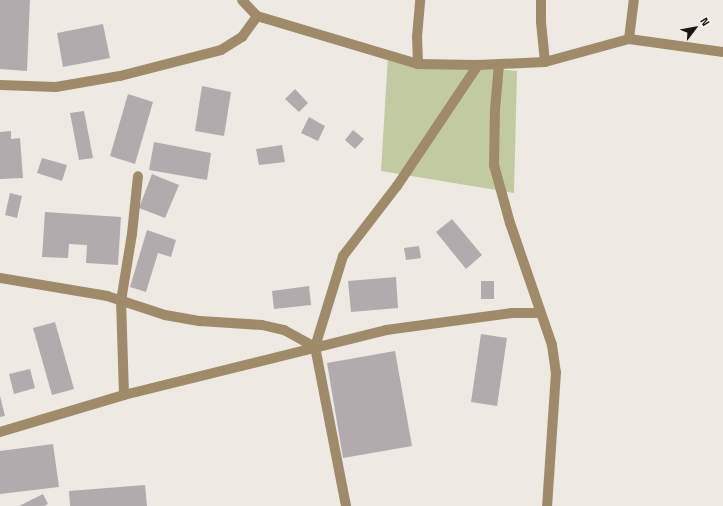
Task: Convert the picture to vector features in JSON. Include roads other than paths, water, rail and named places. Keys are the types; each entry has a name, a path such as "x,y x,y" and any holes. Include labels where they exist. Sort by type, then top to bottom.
{"street":[{"path":"242,0 257,16 418,64 478,65 545,62 629,39 723,52"},
{"path":"418,64 417,37 420,0"},
{"path":"541,0 541,22 545,62"},
{"path":"629,39 634,0"},
{"path":"0,85 56,87 120,76 221,50 242,37 257,16"},
{"path":"499,64 495,110 494,165 510,223 552,345 556,372 547,506"},
{"path":"346,506 315,347 343,256 397,186 478,65"},
{"path":"124,395 121,301 132,234 138,176"},
{"path":"0,278 107,296 165,315 200,321 262,325 284,330 315,347"},
{"path":"0,432 124,395 386,330 512,314 540,313"}]}
